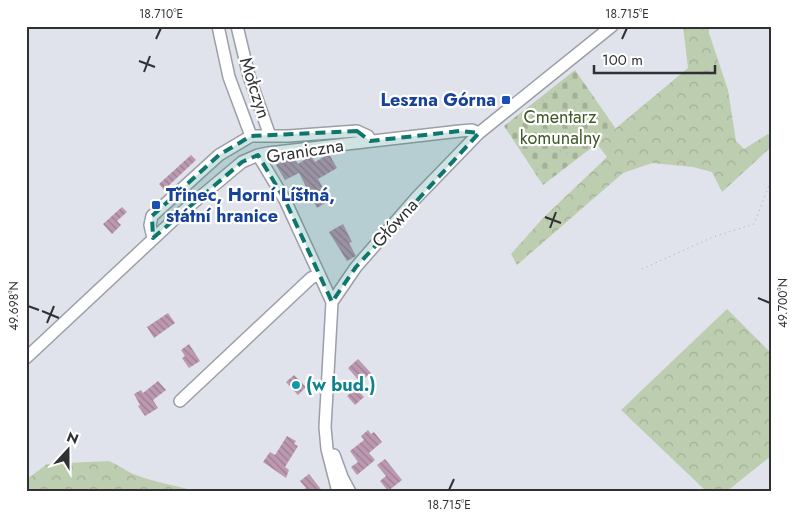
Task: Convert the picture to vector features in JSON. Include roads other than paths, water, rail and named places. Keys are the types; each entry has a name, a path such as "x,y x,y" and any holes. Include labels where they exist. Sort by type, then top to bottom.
{"street":[{"path":"218,26 229,77 251,136"},
{"name":"Mołczyn","path":"237,26 249,76 270,136 357,131 368,136 370,141"},
{"name":"Główna","path":"332,302 356,267 417,197 479,133 612,26"},
{"name":"Graniczna","path":"332,302 285,200 258,155 460,130 472,130 479,133"},
{"path":"154,238 150,225 152,216 220,155 251,136 270,136"},
{"path":"26,358 219,180 242,162 258,155"},
{"path":"207,167 219,180"},
{"path":"180,401 311,278 318,275"},
{"path":"332,302 325,427 326,449 338,492"},
{"path":"326,449 335,456 342,477 350,492"}],"place":[{"name":"Leszna Górna","path":"506,100"},
{"name":"Třinec, Horní Líštná, státní hranice","path":"156,205"},
{"name":"(w bud.)","path":"296,385"}],"park label":[{"name":"Cmentarz komunalny","path":"560,127"}]}
